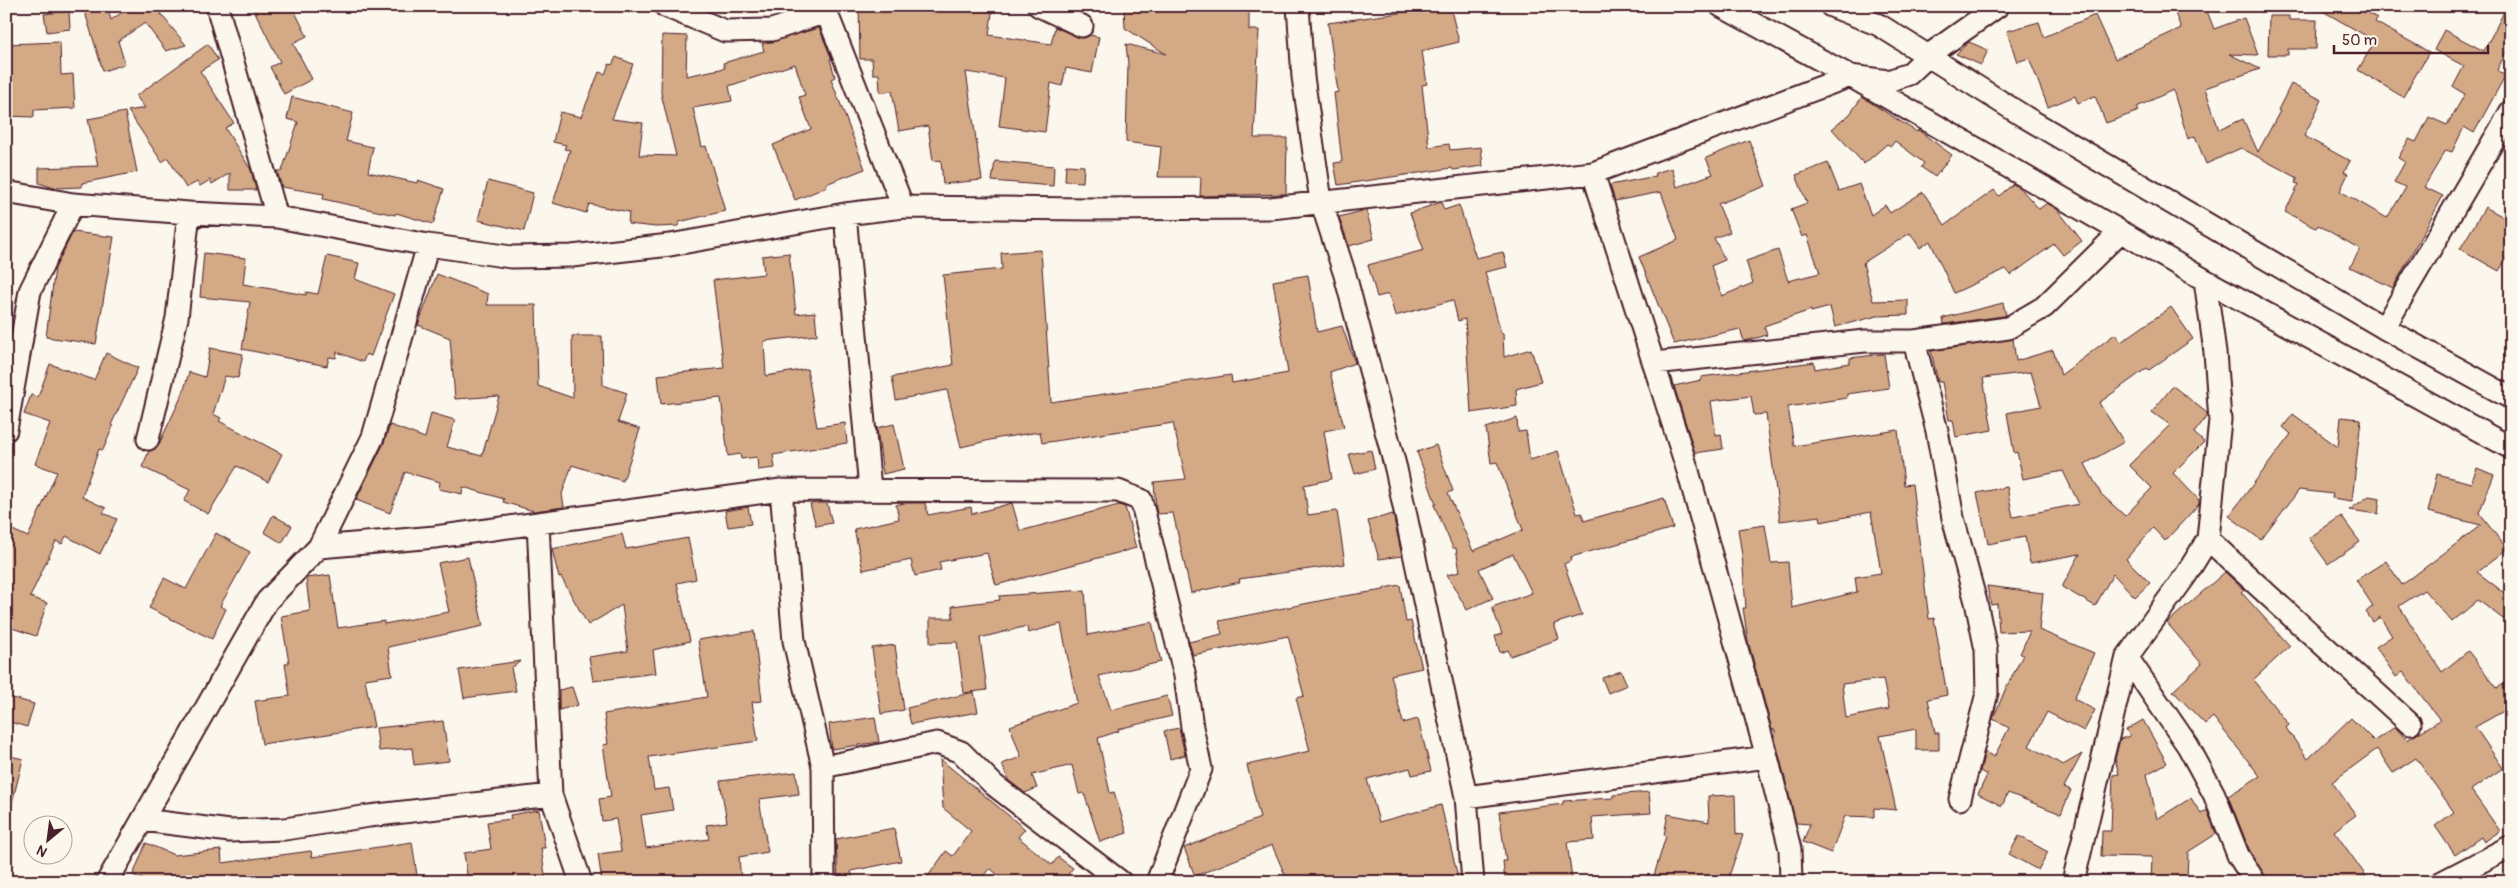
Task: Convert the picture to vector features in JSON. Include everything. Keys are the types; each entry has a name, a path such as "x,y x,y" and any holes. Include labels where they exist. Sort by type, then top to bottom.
{"street":[{"path":"217,6 277,217"},
{"path":"665,6 725,31 772,30 825,9 903,207"},
{"path":"1039,6 1082,26"},
{"path":"1298,6 1303,77 1320,201 1345,275 1396,470 1466,797 1473,882"},
{"path":"1721,6 1850,76 2205,280 2511,448"},
{"path":"1832,6 1879,25 1929,54 2025,117 2384,328 2511,398"},
{"path":"6,192 73,204 189,213 277,217 428,245 511,257 572,256 670,245 845,214 903,207 1270,208 1593,172 1850,76 1888,81 1909,74 1929,54 1998,6"},
{"path":"2384,328 2511,111"},
{"path":"1593,172 1688,471 1767,757 1790,849 1791,882"},
{"path":"6,430 30,291 73,204"},
{"path":"148,439 177,318 189,213"},
{"path":"845,214 870,489"},
{"path":"1654,363 1865,341 1914,341 2008,328 2044,307 2120,232"},
{"path":"108,882 267,601 319,547 373,437 428,245"},
{"path":"2072,882 2126,657 2186,575 2208,539 2220,420 2216,352 2205,280"},
{"path":"1914,341 1937,431 1954,518 1976,602 1986,650 1987,693 1960,799"},
{"path":"319,547 434,537 781,490 1118,491 1141,500 1185,676 1192,727 1201,769 1157,882"},
{"path":"781,490 794,641 823,767 824,882"},
{"path":"538,523 551,795 581,882"},
{"path":"2208,539 2259,588 2313,634 2410,724"},
{"path":"2126,657 2188,746 2214,794 2238,855 2255,882"},
{"path":"823,767 937,743 962,752 994,784 1121,882"},
{"path":"1466,797 1767,757"},
{"path":"143,820 230,831 285,829 369,816 551,795"},
{"path":"2442,882 2511,846"}],"building":[{"path":"83,6 107,6 111,20 131,6 169,6 160,13 186,45 166,51 145,23 118,41 125,64 103,71"},
{"path":"252,6 292,6 307,36 293,43 312,79 284,94 270,67 280,62"},
{"path":"859,6 993,6 989,35 1051,44 1055,27 1077,37 1084,38 1090,35 1099,37 1092,73 1066,68 1062,86 1051,83 1045,132 999,126 1005,78 966,72 982,180 943,184 941,160 933,161 928,126 899,131 892,91 880,92 879,74 873,74 872,59 860,59"},
{"path":"1124,6 1249,6 1249,30 1259,30 1254,138 1287,138 1286,194 1200,196 1201,177 1158,177 1161,147 1126,142 1128,64 1126,44 1166,54 1125,28"},
{"path":"1418,6 1450,6 1459,42 1422,51 1427,84 1422,85 1429,147 1449,144 1450,150 1481,147 1483,166 1453,170 1452,168 1338,185 1334,163 1342,162 1334,93 1338,92 1328,23 1419,10"},
{"path":"2172,6 2205,6 2214,29 2244,18 2258,55 2229,54 2260,69 2205,88 2219,130 2243,119 2258,152 2280,111 2278,110 2291,84 2322,100 2304,136 2350,161 2344,172 2348,174 2340,191 2387,218 2404,191 2405,187 2394,182 2405,162 2398,158 2409,139 2416,142 2429,117 2447,125 2465,94 2453,87 2464,66 2434,50 2444,30 2484,51 2507,6 2511,6 2511,43 2497,70 2505,76 2474,133 2464,127 2452,152 2446,150 2424,187 2443,196 2393,288 2350,267 2360,249 2318,225 2316,228 2285,212 2299,184 2295,183 2298,178 2241,148 2206,164 2195,136 2188,139 2173,90 2137,107 2139,111 2106,123 2095,96 2078,103 2075,96 2048,107 2029,58 2017,62 2007,31 2039,22 2044,37 2095,15 2115,59 2181,28"},
{"path":"2314,6 2356,6 2377,18 2375,22 2429,52 2403,97 2358,70 2375,41"},
{"path":"69,11 70,29 47,32 44,14"},
{"path":"2269,16 2289,16 2289,20 2317,20 2316,49 2288,49 2288,55 2268,55"},
{"path":"819,28 832,59 830,59 835,77 831,79 865,169 826,184 827,187 795,200 773,145 811,129 799,97 805,95 795,64 729,86 732,101 693,108 702,147 706,146 725,211 679,222 679,226 656,227 628,224 629,212 589,204 586,213 553,203 570,150 564,149 566,145 553,142 560,112 581,117 599,72 605,74 609,64 612,65 616,57 633,64 612,119 643,123 639,155 676,156 661,93 662,35 687,36 686,76 725,68 723,63 764,51 762,44"},
{"path":"60,42 61,75 73,74 75,108 34,110 34,117 6,116 6,44"},
{"path":"1969,42 1988,50 1981,65 1956,54"},
{"path":"208,44 218,60 200,71 234,123 225,128 251,170 256,190 230,190 230,173 212,184 210,180 200,186 197,182 186,188 168,158 162,162 128,111 145,108 136,96"},
{"path":"292,97 353,113 346,141 373,147 368,172 417,183 418,180 444,189 433,224 396,213 395,215 323,199 324,194 282,187 277,171 282,171 298,122 287,119"},
{"path":"1862,97 1917,132 1918,130 1952,155 1935,177 1921,167 1924,163 1895,141 1891,146 1887,144 1864,164 1832,129 1850,114"},
{"path":"125,112 137,172 82,183 82,187 54,188 39,183 39,168 98,166 88,119"},
{"path":"1749,140 1766,186 1718,204 1730,232 1714,238 1725,260 1711,266 1722,296 1753,283 1746,261 1778,250 1788,281 1820,273 1807,235 1802,237 1791,209 1807,203 1796,175 1828,163 1839,191 1859,184 1871,215 1885,205 1890,213 1923,192 1945,225 1994,190 1999,196 2013,184 2022,190 2039,209 2047,203 2057,209 2082,241 2063,255 2054,244 2011,275 2006,269 1954,293 1930,241 1920,248 1910,233 1863,263 1873,301 1908,300 1908,315 1877,316 1835,327 1830,307 1811,312 1811,310 1764,326 1767,335 1749,340 1744,341 1740,329 1674,344 1639,257 1678,240 1661,192 1615,201 1610,185 1656,176 1655,173 1672,168 1677,187 1713,174 1706,158"},
{"path":"995,161 1054,166 1053,186 992,181"},
{"path":"1066,165 1084,166 1083,182 1065,181"},
{"path":"488,181 533,193 524,231 478,220"},
{"path":"1441,202 1444,210 1459,205 1476,258 1503,252 1507,267 1485,272 1501,333 1503,333 1504,357 1531,349 1541,382 1516,389 1517,406 1471,413 1465,319 1458,321 1453,300 1395,316 1389,294 1377,297 1368,265 1424,250 1410,213"},
{"path":"2485,207 2511,221 2511,250 2499,271 2460,249"},
{"path":"1366,210 1374,239 1349,246 1339,217"},
{"path":"73,232 114,237 96,344 46,337 55,268"},
{"path":"1041,250 1051,402 1231,375 1232,383 1288,373 1273,281 1308,275 1317,332 1342,326 1355,363 1330,372 1344,427 1324,431 1332,479 1304,485 1308,515 1337,511 1345,564 1239,579 1240,582 1191,593 1173,513 1157,514 1156,509 1154,482 1186,479 1173,423 1042,443 1040,432 999,438 961,447 947,390 896,400 892,377 953,365 943,275 1002,269 1001,253"},
{"path":"204,253 246,258 243,284 306,295 306,292 318,294 327,256 359,263 355,279 394,294 371,356 366,354 363,362 337,352 336,358 329,357 327,366 242,349 250,302 200,297"},
{"path":"789,253 796,314 815,312 817,335 764,341 766,376 807,369 817,427 845,423 847,443 773,455 775,468 758,470 757,457 741,459 740,454 728,456 721,398 661,404 658,375 724,368 713,280 764,274 762,256"},
{"path":"437,274 488,294 487,305 536,305 538,386 573,398 572,336 602,336 603,385 627,393 618,422 640,429 623,481 572,465 562,494 564,507 534,511 503,502 504,499 463,487 462,494 439,489 440,482 405,472 390,513 356,500 384,443 390,425 425,438 431,413 455,420 447,447 482,456 499,396 455,399 450,338 418,325"},
{"path":"2003,303 2006,315 2004,316 1944,324 1943,318"},
{"path":"2171,307 2193,339 2149,370 2147,368 2099,403 2124,442 2085,464 2101,494 2125,516 2152,488 2129,465 2170,425 2152,412 2173,386 2207,413 2207,416 2194,433 2204,442 2173,473 2199,500 2199,504 2165,541 2153,528 2126,559 2150,583 2135,597 2113,574 2095,606 2062,587 2080,554 2030,563 2025,537 1988,544 1977,493 2007,487 2013,517 2079,504 2063,471 2023,479 2017,452 2014,453 2007,413 2041,406 2031,372 1983,378 1992,430 1956,437 1953,420 1949,420 1942,382 1938,382 1931,351 2013,339 2016,361 2053,350 2061,375 2115,334 2121,342"},
{"path":"210,348 243,354 238,378 225,376 213,414 221,418 219,421 282,454 268,482 237,466 208,514 184,501 190,490 142,467 149,451 157,448 160,442 183,393 189,372 205,377"},
{"path":"106,353 138,368 111,425 113,426 103,450 99,449 82,497 106,508 103,513 117,519 100,554 66,536 62,544 56,541 30,597 47,603 36,636 6,626 6,527 28,537 57,472 35,464 50,423 24,414 31,395 38,397 50,364 94,380"},
{"path":"1884,354 1889,388 1847,394 1847,398 1788,407 1794,446 1898,430 1904,485 1912,484 1929,619 1934,618 1947,695 1928,699 1935,733 1939,733 1939,750 1916,750 1916,729 1880,736 1896,810 1874,808 1874,817 1845,816 1831,853 1803,842 1810,824 1796,823 1775,739 1775,730 1772,730 1748,641 1743,608 1746,608 1738,529 1765,525 1771,563 1788,562 1792,608 1857,592 1855,577 1881,573 1871,512 1821,522 1820,516 1780,521 1766,414 1754,415 1751,396 1711,401 1716,435 1721,434 1723,449 1695,453 1674,386 1701,380 1701,377 1814,362 1815,369 1850,363 1850,358","holes":["1883,679 1889,709 1846,718 1842,684"]},
{"path":"2293,414 2338,447 2341,417 2361,419 2352,501 2332,498 2333,494 2299,490 2261,540 2229,516 2291,434 2283,427"},
{"path":"1517,418 1518,432 1526,431 1530,460 1558,451 1577,514 1582,513 1584,521 1664,498 1673,528 1571,557 1572,560 1564,564 1582,615 1554,624 1559,639 1510,656 1508,650 1500,653 1495,636 1502,634 1492,607 1532,593 1513,554 1479,569 1493,598 1467,610 1447,575 1460,572 1456,548 1453,548 1434,505 1436,504 1417,452 1436,445 1453,491 1448,493 1473,551 1523,530 1497,462 1491,463 1486,428"},
{"path":"894,424 904,469 883,474 877,428"},
{"path":"1371,450 1375,469 1355,474 1349,454"},
{"path":"2477,468 2494,475 2479,513 2507,549 2477,572 2511,598 2511,625 2478,600 2452,622 2424,590 2399,606 2442,672 2468,651 2497,688 2511,680 2511,707 2475,727 2503,768 2471,790 2500,831 2484,842 2481,837 2455,855 2435,826 2454,812 2416,758 2393,773 2377,749 2332,782 2356,815 2334,831 2366,876 2357,882 2267,882 2249,849 2228,796 2260,776 2213,717 2205,724 2173,691 2202,664 2167,623 2225,572 2244,590 2241,592 2290,646 2253,680 2289,725 2286,728 2308,759 2351,718 2374,741 2395,727 2407,740 2440,720 2403,672 2396,677 2376,647 2392,636 2380,617 2373,622 2366,612 2373,606 2356,580 2386,561 2402,585 2481,525 2428,512 2437,474 2471,483"},
{"path":"2369,496 2380,498 2378,514 2349,510"},
{"path":"827,503 832,523 816,526 810,504"},
{"path":"925,503 928,515 971,507 972,514 1012,503 1020,531 1119,505 1125,507 1136,548 996,585 987,553 939,562 941,570 915,576 911,560 863,570 854,529 899,519 896,505"},
{"path":"748,507 751,524 728,527 725,511"},
{"path":"1393,514 1402,556 1379,559 1368,521"},
{"path":"273,515 292,526 282,543 264,532"},
{"path":"2341,516 2360,542 2328,564 2309,538"},
{"path":"216,533 250,552 220,606 226,609 212,639 149,608 164,578 186,589"},
{"path":"622,534 626,549 688,538 696,579 677,583 690,641 653,650 656,673 593,681 589,657 628,651 622,605 588,625 561,577 559,578 552,549"},
{"path":"468,557 483,626 388,647 392,675 365,679 374,727 262,744 255,701 290,696 285,664 289,663 281,616 310,611 306,578 330,575 338,628 384,621 384,624 449,612 438,563"},
{"path":"1400,585 1406,622 1411,621 1422,668 1391,675 1403,723 1418,719 1431,771 1412,775 1410,768 1367,779 1379,822 1441,805 1459,882 1288,882 1272,845 1195,876 1184,848 1260,818 1247,765 1310,751 1296,698 1304,696 1288,636 1193,655 1189,642 1222,634 1219,621 1384,590 1384,588"},
{"path":"1987,586 2043,593 2039,630 2094,653 2074,699 2095,710 2084,731 2047,712 2029,746 2063,765 2082,754 2064,787 2071,790 2061,814 2008,793 2002,806 1978,794 1987,775 1980,771 1985,752 1994,757 2009,728 1993,719 2023,655 2020,654 2030,631 1999,632 1997,604 1991,605"},
{"path":"1085,590 1088,635 1152,622 1161,662 1099,676 1111,710 1167,696 1172,716 1118,729 1119,731 1098,738 1110,793 1114,792 1127,833 1100,842 1084,793 1079,794 1072,765 1032,775 1037,788 1025,793 1008,780 1002,764 1021,757 1010,726 1077,703 1061,624 1028,633 1027,626 980,638 987,690 964,693 957,642 930,643 930,618 953,618 952,606 1000,600 999,596"},
{"path":"754,631 762,701 752,702 758,741 649,757 654,790 669,788 673,810 641,815 646,848 709,839 706,825 727,822 720,781 796,772 799,794 759,799 768,852 739,857 741,882 602,882 598,854 621,851 616,819 602,821 599,799 611,797 603,745 608,744 604,714 707,697 698,640"},
{"path":"895,645 904,710 881,714 872,648"},
{"path":"521,661 511,668 516,691 464,698 459,670"},
{"path":"1621,671 1627,685 1608,693 1602,678"},
{"path":"572,687 578,705 559,710 559,690"},
{"path":"974,692 978,712 911,724 907,708"},
{"path":"6,696 34,704 27,727 6,721"},
{"path":"875,717 879,742 832,749 829,724"},
{"path":"2143,720 2167,763 2147,774 2157,819 2191,798 2201,814 2207,810 2216,834 2188,852 2187,882 2151,882 2152,857 2101,856 2102,831 2111,831 2113,775 2119,774 2115,759 2120,739 2130,736 2126,730"},
{"path":"443,721 449,761 414,765 412,748 379,751 376,728"},
{"path":"1179,728 1185,755 1170,759 1164,731"},
{"path":"6,755 23,759 12,803 6,803"},
{"path":"940,759 1025,829 1018,837 1052,865 1058,857 1073,868 1066,877 1072,882 1006,882 991,869 988,870 979,882 924,882 946,851 953,856 971,831 943,808"},
{"path":"1649,792 1651,813 1592,817 1594,840 1567,842 1572,879 1551,882 1505,882 1503,861 1506,861 1499,812 1563,804 1563,801 1613,798 1613,795"},
{"path":"1735,795 1736,834 1743,835 1727,882 1652,882 1666,836 1664,835 1668,814 1709,822 1708,796"},
{"path":"539,810 545,848 541,848 546,882 468,882 464,853 491,849 487,822 511,819 510,815"},
{"path":"894,828 901,861 851,871 854,882 838,882 836,839"},
{"path":"2019,836 2048,852 2038,870 2009,854"},
{"path":"412,842 418,882 149,882 133,875 146,843 174,855 221,850 222,863 311,851 312,857"}]}
